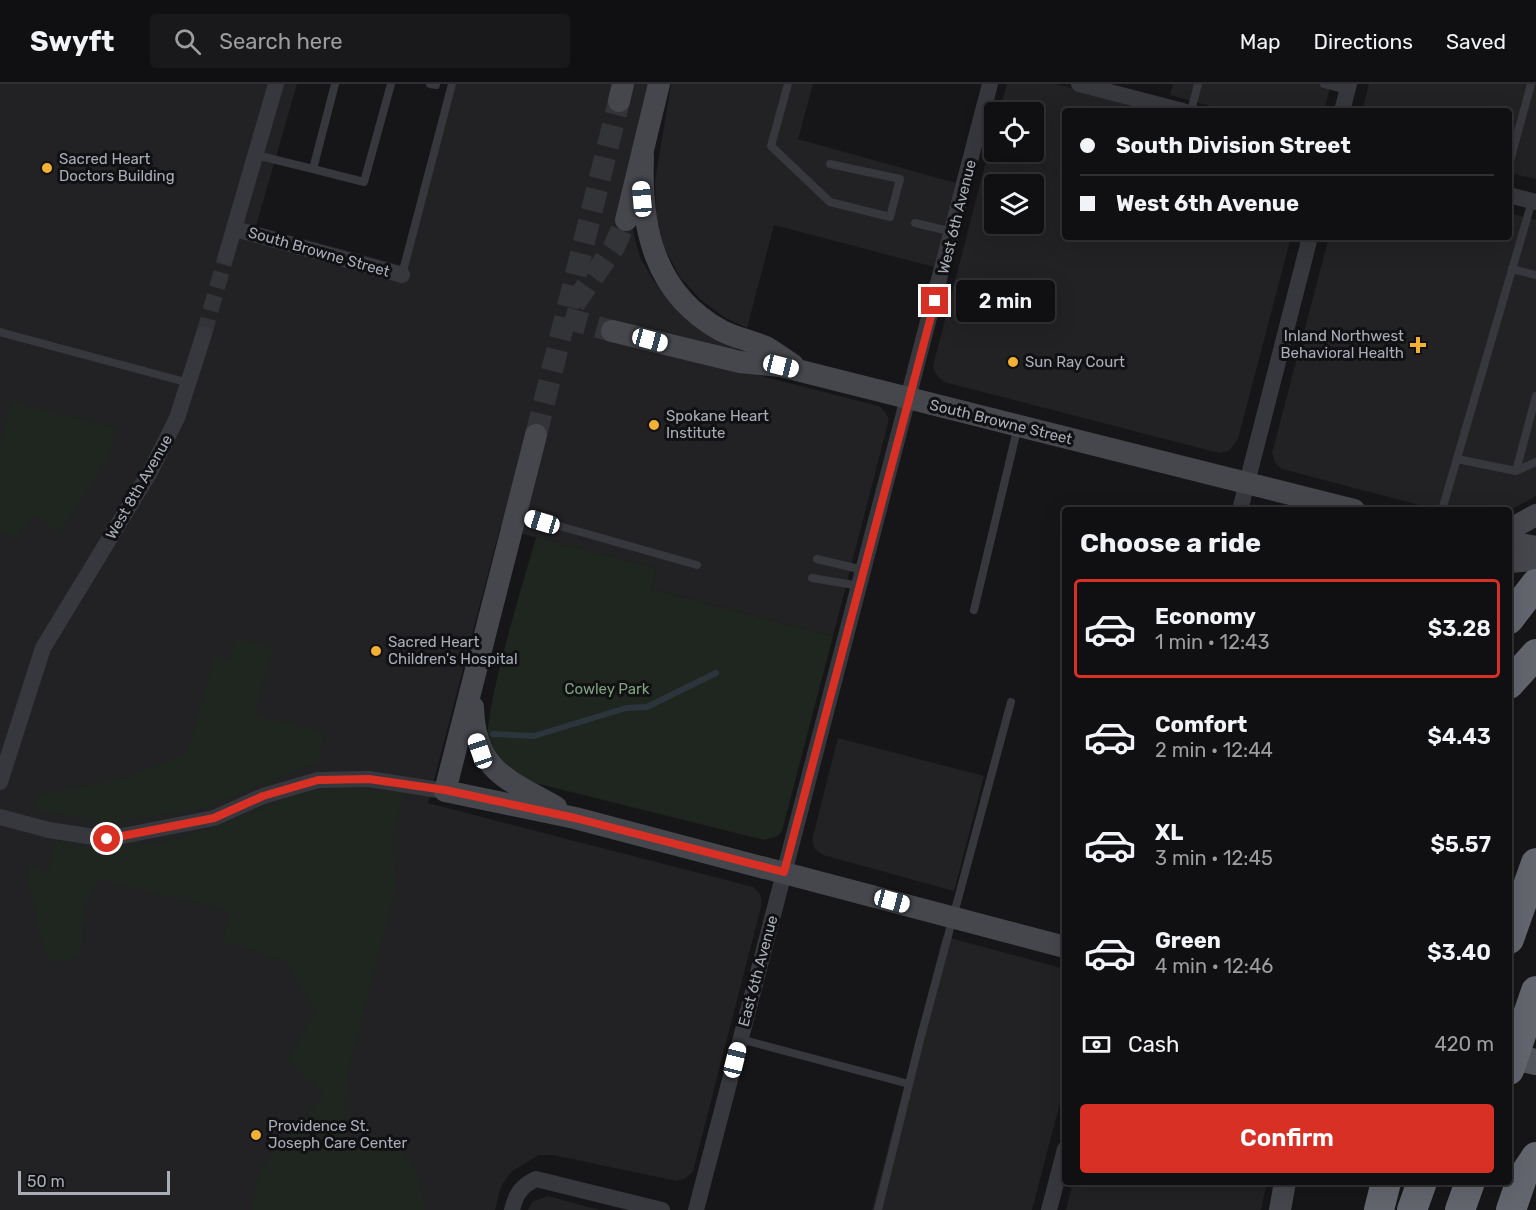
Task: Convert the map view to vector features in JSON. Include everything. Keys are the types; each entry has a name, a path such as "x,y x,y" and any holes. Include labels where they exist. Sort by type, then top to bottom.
{"highway":[{"path":"1512,615 1536,584"},
{"path":"1512,681 1536,654"},
{"path":"1512,931 1536,863"},
{"path":"1518,1062 1536,991"},
{"path":"1511,1210 1522,1178 1536,1157"},
{"path":"1379,1210 1385,1185"},
{"path":"1412,1210 1421,1185"},
{"path":"1460,1210 1469,1185"}],"street":[{"path":"226,256 276,84"},
{"path":"626,220 659,84"},
{"name":"West 6th Avenue","path":"784,872 910,399 990,84"},
{"path":"1079,84 1171,108"},
{"path":"1343,108 1348,87"},
{"path":"643,156 641,186 648,240 658,263 675,289 690,306 721,330 765,347 804,372"},
{"path":"1512,196 1534,202"},
{"name":"South Browne Street","path":"235,229 402,275"},
{"path":"1241,507 1309,240"},
{"name":"South Browne Street","path":"612,330 706,355 804,372 1342,507"},
{"name":"West 8th Avenue","path":"0,782 43,648 150,472 177,418 204,334"},
{"path":"445,790 536,435"},
{"path":"1512,528 1536,515"},
{"path":"1512,543 1536,547"},
{"path":"1512,562 1536,560"},
{"path":"472,688 474,731 480,751 490,765 510,781 575,818"},
{"path":"0,817 49,830 107,839 214,818 263,796 318,780 369,779 445,790 575,818 1062,945"},
{"name":"East 6th Avenue","path":"696,1210 784,872"},
{"path":"1049,1210 1062,1160"},
{"path":"512,1210 515,1196 524,1185 536,1179 662,1210"},
{"path":"1280,1210 1284,1185"}],"lane":[{"path":"313,169 335,84"},
{"path":"256,155 364,182 391,84"},
{"path":"402,275 452,84"},
{"path":"788,84 771,146 830,202 890,217 900,179 830,164"},
{"path":"1192,108 1198,84"},
{"path":"1324,84 1348,87"},
{"path":"1512,154 1531,84"},
{"path":"1443,507 1512,269 1534,202"},
{"path":"915,223 953,232"},
{"path":"1512,269 1536,275"},
{"path":"0,333 189,383"},
{"path":"1516,471 1536,396"},
{"path":"974,610 1018,426"},
{"path":"1457,459 1516,471 1536,462"},
{"path":"516,514 697,565"},
{"path":"817,559 862,578"},
{"path":"812,578 862,578"},
{"path":"878,1210 909,1084 1011,702"},
{"path":"740,1039 909,1084"}],"shaded area":[{"path":"0,84 297,84 256,226 400,265 449,84 650,84 629,206 641,259 654,281 668,299 736,347 731,368 879,406 885,412 889,419 833,636 651,589 656,568 500,528 428,803 753,887 760,894 762,903 693,1171 686,1178 677,1181 553,1155 539,1155 512,1171 501,1186 495,1210 0,1210"},
{"path":"671,84 813,84 798,139 956,183 934,267 774,225 747,328 724,317 701,300 680,277 664,247 656,216 655,181"},
{"path":"1007,84 1056,84 1149,108 1062,108 1062,240 1290,240 1238,439 1229,451 1219,453 944,382 935,373 933,366 986,162 1044,162 1044,102 1002,102"},
{"path":"1173,84 1331,84 1325,108 1217,108 1170,95"},
{"path":"1369,84 1536,84 1536,179 1512,174 1512,108 1363,108"},
{"name":"Inland Northwest Behavioral Health","path":"1512,214 1536,220 1536,496 1512,509 1512,507 1427,507 1282,469 1275,463 1272,453 1328,240 1512,240"},
{"path":"838,738 984,776 954,891 823,855 815,849 812,840"},
{"path":"943,936 1062,968 1062,1095 1032,1210 872,1210"},
{"path":"1072,1185 1266,1185 1261,1210 1066,1210"},
{"path":"548,1196 600,1210 528,1210 532,1202"}],"green space":[{"path":"11,402 116,427 109,456 60,533 35,515 18,537 0,532 0,437 2,438"},
{"name":"Cowley Park","path":"536,537 656,568 651,589 833,636 782,831 778,836 764,840 535,783 516,774 497,759 489,747 491,708 505,645"},
{"path":"235,638 273,647 255,715 325,733 318,763 197,810 108,823 33,810 36,796 131,776 187,753 215,655 229,660"},
{"path":"338,786 404,793 393,837 396,887 348,1073 344,1130 353,1150 370,1143 384,1141 404,1153 416,1171 422,1191 424,1210 251,1210 260,1170 324,1094 288,1060 315,1011 285,961 223,942 230,911 99,879 85,906 82,946 79,953 66,961 54,962 45,953 26,875 29,866 48,872 55,841 89,847 159,843 213,828 297,794"}],"waterway":[{"path":"493,734 534,736 626,708 647,707 716,673"}],"tunnel":[{"path":"536,435 619,101"},
{"path":"574,304 614,247 626,220"},
{"path":"204,334 226,256"},
{"path":"565,318 612,331"}],"place":[{"name":"Sacred Heart Doctors Building","path":"47,168"},
{"name":"Inland Northwest Behavioral Health","path":"1418,345"},
{"name":"Sun Ray Court","path":"1013,362"},
{"name":"Spokane Heart Institute","path":"654,425"},
{"name":"Sacred Heart Children's Hospital","path":"376,651"},
{"name":"Providence St. Joseph Care Center","path":"256,1135"}],"route":[{"path":"107,839 214,818 263,796 318,780 369,779 445,790 575,818 784,872 935,301"}]}
